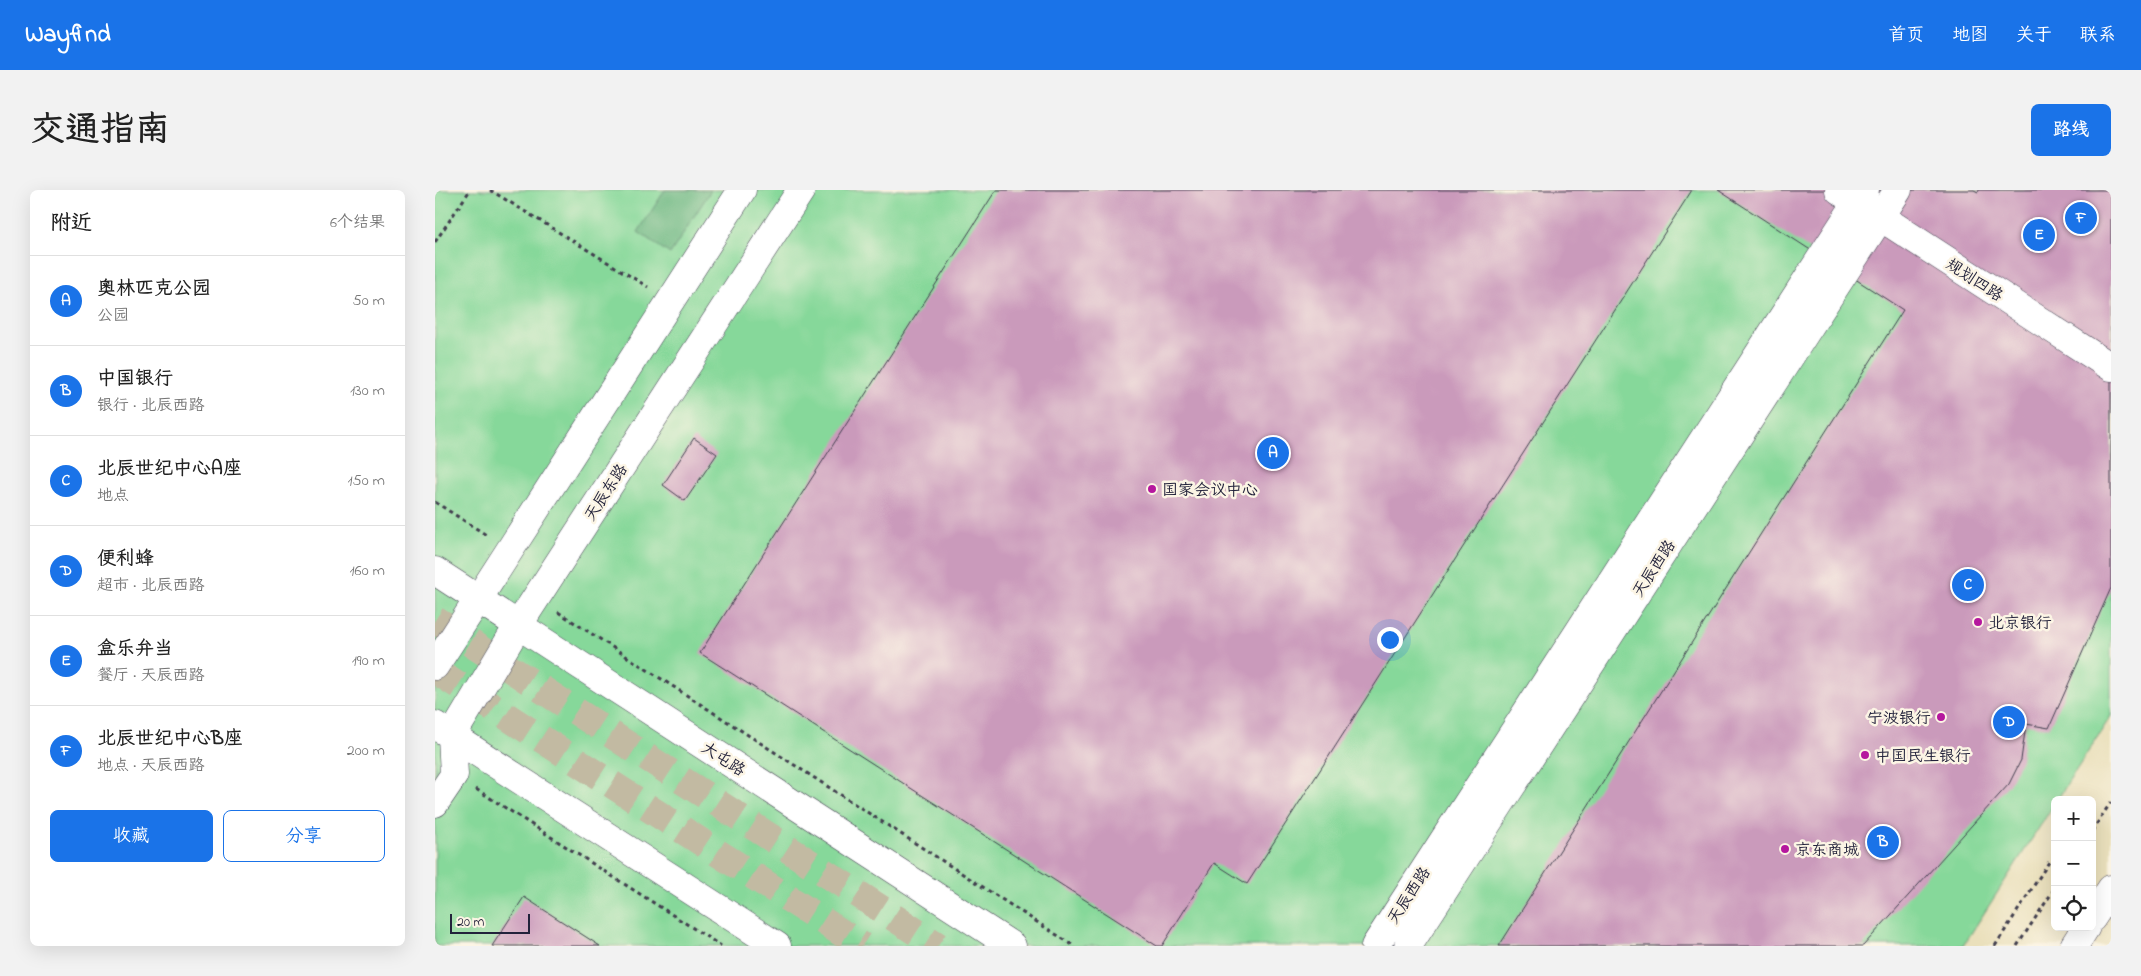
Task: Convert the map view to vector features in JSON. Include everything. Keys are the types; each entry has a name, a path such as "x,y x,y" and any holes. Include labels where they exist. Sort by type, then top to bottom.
{"street":[{"path":"435,666 742,190"},
{"name":"天辰东路","path":"444,731 537,598 801,190"},
{"name":"天辰西路","path":"1408,946 1898,190"},
{"name":"天辰西路","path":"1375,946 1854,194"},
{"name":"规划四路","path":"1854,194 2111,367"},
{"name":"大屯路","path":"435,571 1011,946"},
{"path":"435,803 454,774 444,731"},
{"path":"444,731 777,946"},
{"path":"2096,912 2111,889"},
{"path":"2074,946 2083,931"}],"path":[{"path":"435,242 470,190"},
{"path":"491,190 670,301"},
{"path":"435,502 509,550"},
{"path":"537,598 1074,946"},
{"path":"454,774 721,946"},
{"path":"2096,824 2111,802"},
{"path":"1995,946 2049,862"},
{"path":"2017,946 2051,894"}],"green space":[{"path":"435,190 2111,190 2111,716 2060,796 2051,796 2051,809 1963,946 435,946"},
{"path":"665,190 711,190 670,254 638,232"}],"building":[{"name":"国家会议中心","path":"996,190 1692,190 1247,884 1214,863 1162,946 1157,946 700,653"},
{"path":"1718,190 1974,190 1978,192 1979,190 2111,190 2111,588 2049,728 2026,724 2021,760 2009,784 1863,946 1499,946 1903,310"},
{"path":"694,438 717,454 685,501 663,485"},
{"path":"524,897 600,946 492,946"}],"tunnel":[{"path":"435,620 938,946"},
{"path":"435,670 862,946"}],"place":[{"name":"北辰世纪中心B座","path":"2081,218"},
{"name":"盒乐弁当","path":"2039,235"},
{"name":"奥林匹克公园","path":"1273,453"},
{"name":"国家会议中心","path":"1152,489"},
{"name":"北辰世纪中心A座","path":"1968,585"},
{"name":"北京银行","path":"1978,622"},
{"name":"宁波银行","path":"1941,717"},
{"name":"便利蜂","path":"2009,722"},
{"name":"中国民生银行","path":"1865,755"},
{"name":"中国银行","path":"1883,842"},
{"name":"京东商城","path":"1785,849"}]}
